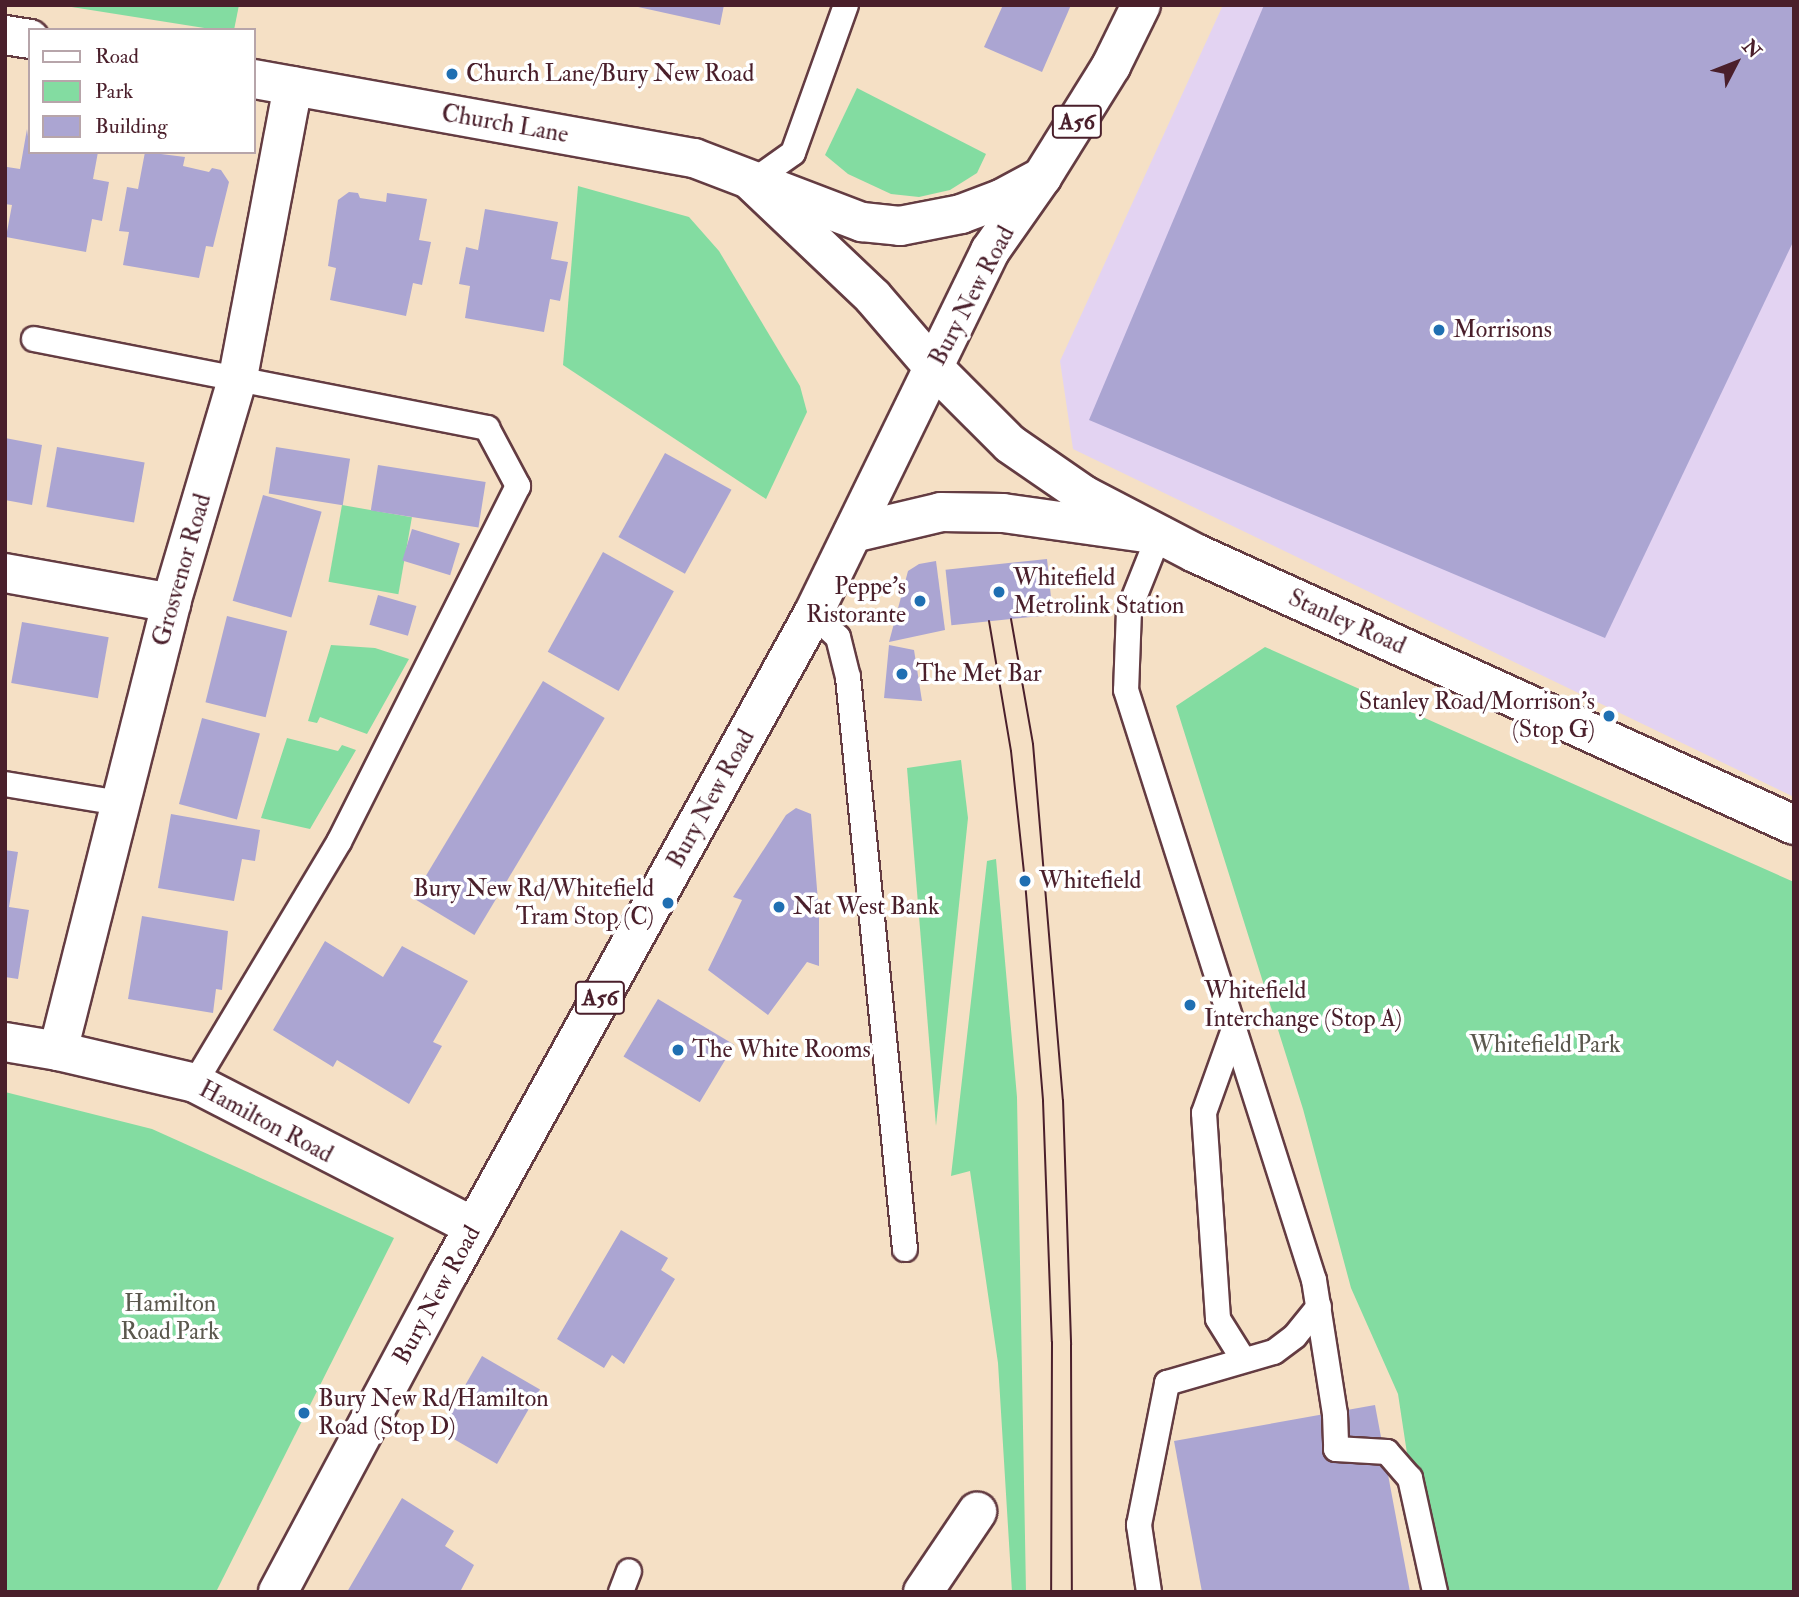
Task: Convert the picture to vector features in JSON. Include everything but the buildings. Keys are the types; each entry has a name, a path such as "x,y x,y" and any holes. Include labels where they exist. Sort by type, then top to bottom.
{"main road":[{"name":"Bury New Road","path":"278,1592 474,1227 813,614 990,251 1042,177 1111,66 1141,5"},
{"path":"5,34 28,39"},
{"name":"Church Lane","path":"256,79 694,159 862,222 900,226 961,214 1001,199 1042,177"},
{"name":"Grosvenor Road","path":"58,1051 171,603 238,377 293,86"},
{"name":"Church Lane","path":"752,182 873,297 934,368"},
{"name":"Stanley Road","path":"934,368 1010,444 1084,495 1158,535 1794,825"},
{"path":"853,533 941,512 1003,513 1158,535"},
{"path":"5,573 171,603"},
{"name":"Hamilton Road","path":"5,1042 58,1051 195,1083 474,1227"},
{"path":"927,1590 977,1512"}],"lane":[{"path":"752,182 793,153 846,5"},
{"path":"34,339 487,428 518,486 339,842 195,1083"},
{"path":"1158,535 1129,610 1126,691 1314,1280 1335,1414 1336,1448 1387,1452 1410,1478 1435,1592"},
{"path":"813,614 838,637 848,677 905,1249"},
{"path":"5,785 120,803"},
{"path":"1234,1029 1204,1114 1218,1319 1243,1359"},
{"path":"1149,1592 1139,1525 1167,1383 1274,1352 1296,1336 1319,1306"}],"shaded area":[{"name":"Morrisons","path":"1223,5 1794,5 1794,797 1073,449 1060,361"}],"green space":[{"path":"59,5 239,5 234,28 204,28"},
{"path":"857,88 986,154 977,173 950,190 919,197 891,194 848,174 825,155"},
{"path":"578,186 689,217 719,251 800,386 807,412 766,499 563,365"},
{"path":"342,505 412,517 398,594 328,582"},
{"path":"331,645 375,648 409,659 367,734 320,717 317,723 308,721"},
{"name":"Whitefield Park","path":"1265,647 1794,882 1794,1592 1428,1592 1398,1394 1351,1288 1303,1109 1176,706"},
{"path":"287,738 338,751 342,745 356,750 310,829 261,818"},
{"path":"961,760 968,818 936,1126 907,768"},
{"path":"996,859 1017,1097 1026,1592 1012,1592 998,1363 970,1171 951,1176 987,861"},
{"name":"Hamilton Road Park","path":"5,1092 152,1129 394,1238 216,1592 5,1592"}],"tram line":[{"path":"1011,619 1033,744 1063,1100 1071,1345 1072,1592"},
{"path":"989,621 1011,751 1025,881 1043,1101 1052,1342 1051,1592"}],"place":[{"name":"Church Lane/Bury New Road","path":"452,74"},
{"name":"Morrisons","path":"1439,330"},
{"name":"Whitefield Metrolink Station","path":"999,592"},
{"name":"Peppe's Ristorante","path":"920,601"},
{"name":"The Met Bar","path":"902,674"},
{"name":"Stanley Road/Morrison's (Stop G)","path":"1609,716"},
{"name":"Whitefield","path":"1025,881"},
{"name":"Bury New Rd/Whitefield Tram Stop (C)","path":"668,903"},
{"name":"Nat West Bank","path":"779,907"},
{"name":"Whitefield Interchange (Stop A)","path":"1190,1005"},
{"name":"The White Rooms","path":"678,1050"},
{"name":"Bury New Rd/Hamilton Road (Stop D)","path":"304,1413"}]}
